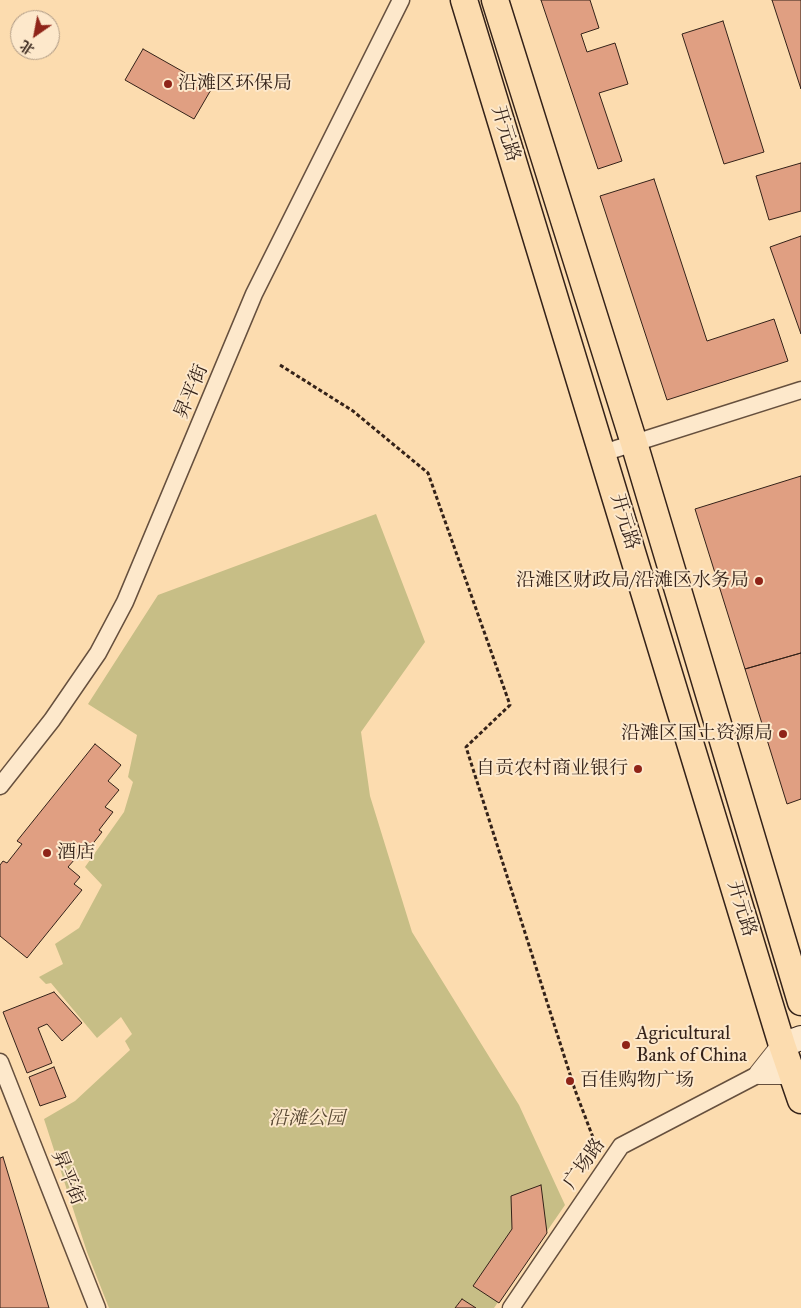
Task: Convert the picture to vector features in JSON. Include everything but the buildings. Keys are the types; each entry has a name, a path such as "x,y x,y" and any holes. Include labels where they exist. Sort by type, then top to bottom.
{"main road":[{"name":"开元路","path":"464,0 603,453 792,1041 801,1100"},
{"name":"开元路","path":"495,0 634,443 801,1002"}],"street":[{"name":"昇平街","path":"0,786 63,705 98,653 125,602 254,294 401,0"},
{"path":"603,453 801,390"},
{"path":"758,1074 792,1041"},
{"name":"昇平街","path":"0,1062 97,1308"},
{"path":"758,1074 796,1072"},
{"name":"广场路","path":"511,1308 621,1146 758,1074"}],"path":[{"path":"280,365 353,411 428,473 510,705 466,748 575,1090 605,1170"}],"green space":[{"name":"沿滩公园","path":"376,514 425,642 361,732 370,796 412,932 519,1105 565,1205 494,1308 109,1308 87,1252 44,1119 75,1101 130,1050 125,1041 132,1034 121,1017 97,1038 51,983 46,984 39,977 63,964 55,944 79,928 102,885 85,867 124,812 133,782 128,777 137,735 88,704 158,595"}],"place":[{"name":"沿滩区环保局","path":"168,84"},
{"name":"沿滩区财政局/沿滩区水务局","path":"759,581"},
{"name":"沿滩区国土资源局","path":"783,734"},
{"name":"自贡农村商业银行","path":"638,769"},
{"name":"酒店","path":"47,853"},
{"name":"Agricultural Bank of China","path":"626,1045"},
{"name":"百佳购物广场","path":"570,1081"}]}
